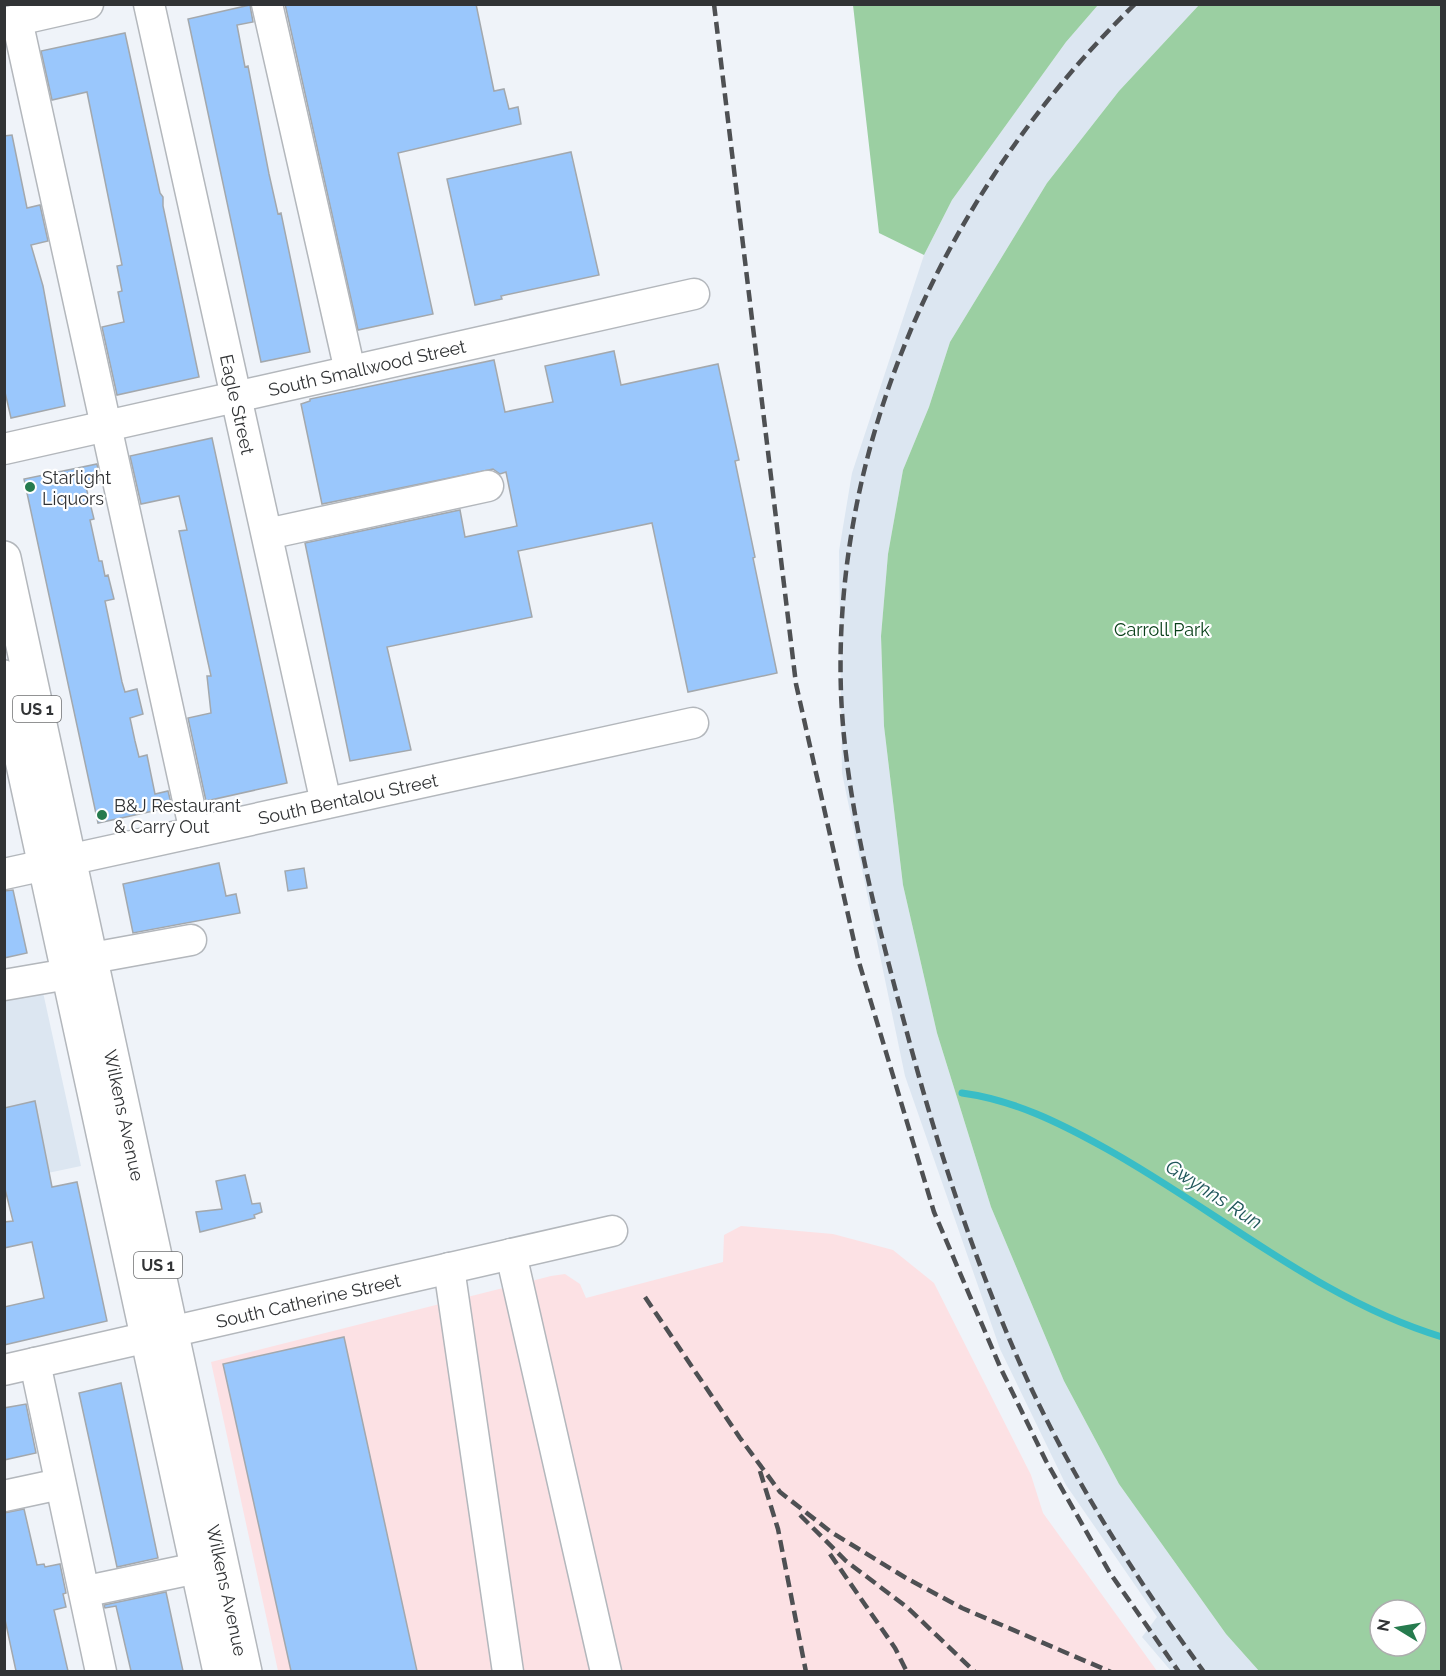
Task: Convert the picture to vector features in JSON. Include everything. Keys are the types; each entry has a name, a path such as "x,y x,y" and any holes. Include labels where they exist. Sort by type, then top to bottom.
{"main road":[{"name":"Wilkens Avenue","path":"4,558 57,862 159,1334 245,1671"},
{"name":"Wilkens Avenue","path":"4,677 57,862"},
{"name":"Wilkens Avenue","path":"159,1334 197,1568 220,1671"}],"street":[{"path":"88,4 19,16 195,832"},
{"name":"Eagle Street","path":"149,4 326,803"},
{"path":"267,4 350,371"},
{"name":"South Smallwood Street","path":"4,449 694,294"},
{"path":"267,534 488,486"},
{"name":"South Bentalou Street","path":"4,874 693,723"},
{"path":"4,985 192,939"},
{"name":"South Catherine Street","path":"4,1370 612,1231"},
{"path":"511,1254 606,1671"},
{"path":"449,1268 508,1671"},
{"path":"35,1363 101,1671"},
{"path":"4,1496 60,1484"},
{"path":"85,1594 92,1590 197,1568"}],"shaded area":[{"path":"1098,5 1199,5 1119,91 1047,183 950,342 929,407 903,470 888,554 881,636 884,726 903,885 937,1033 991,1207 1064,1381 1119,1484 1226,1634 1259,1671 1171,1671 1142,1637 1157,1617 1066,1485 1000,1349 905,1076 842,773 839,551 852,473 924,255 952,200 1066,42"},
{"path":"41,983 81,1166 5,1182 4,991"},
{"path":"741,1226 833,1234 893,1250 934,1283 1031,1475 1043,1513 1157,1671 278,1671 211,1362 551,1276 565,1274 580,1284 586,1298 723,1262 724,1235"}],"green space":[{"path":"853,5 1098,5 1066,42 952,200 924,255 879,233"},
{"name":"Carroll Park","path":"1199,5 1439,5 1442,8 1441,1671 1259,1671 1226,1634 1119,1484 1064,1381 991,1207 937,1033 903,885 884,726 881,636 888,554 903,470 929,407 950,342 1047,183 1119,91"}],"building":[{"path":"285,4 476,4 494,91 504,89 509,109 518,107 521,124 398,153 433,314 358,330"},
{"path":"250,5 253,22 237,25 245,67 248,66 278,214 281,213 310,352 261,362 188,19"},
{"path":"125,33 160,193 163,197 199,377 117,395 102,327 124,322 118,292 122,291 117,266 122,265 87,92 52,100 41,51"},
{"path":"12,135 27,208 40,205 48,241 31,245 43,286 65,406 11,418 4,388 4,136"},
{"path":"571,152 599,275 501,296 502,299 475,305 447,179"},
{"path":"614,351 621,385 718,364 739,460 735,461 777,673 688,692 652,523 518,551 532,617 387,647 411,750 350,761 305,543 460,510 465,537 517,526 506,472 500,474 493,469 322,504 301,404 310,399 494,360 505,412 553,402 545,366"},
{"path":"212,438 287,783 206,801 188,718 211,713 207,676 211,676 179,531 187,530 179,496 141,504 130,456"},
{"path":"97,464 100,480 85,483 94,519 90,520 99,561 102,561 105,576 108,575 114,599 105,601 122,682 125,692 137,689 143,714 130,718 139,757 147,755 155,794 168,791 172,807 98,823 24,479"},
{"path":"219,863 226,896 236,894 240,913 133,933 123,884"},
{"path":"304,868 307,888 288,891 285,871"},
{"path":"13,890 27,953 4,958 4,891"},
{"path":"35,1101 52,1187 77,1182 107,1321 4,1345 4,1307 44,1298 32,1242 4,1248 4,1222 13,1221 4,1185 4,1108"},
{"path":"245,1175 252,1204 260,1203 262,1212 254,1215 255,1218 200,1232 196,1212 222,1209 216,1181"},
{"path":"344,1337 417,1671 291,1671 223,1364"},
{"path":"121,1383 158,1558 117,1567 79,1393"},
{"path":"26,1404 36,1453 4,1460 4,1408"},
{"path":"24,1509 37,1565 44,1564 45,1567 60,1564 66,1593 63,1594 66,1607 54,1610 68,1671 16,1671 4,1615 4,1513"},
{"path":"166,1592 183,1671 131,1671 116,1606 105,1608 104,1605"}],"waterway":[{"name":"Gwynns Run","path":"962,1093 1018,1107 1071,1130 1147,1172 1269,1252 1353,1301 1397,1321 1442,1337"}],"railway":[{"path":"714,4 796,684 858,959 934,1212 1001,1369 1046,1461 1110,1573 1179,1672"},
{"path":"1135,4 1069,74 1010,151 959,233 916,319 882,409 857,502 844,597 841,693 849,780 876,915 935,1132 963,1219 1013,1348 1050,1427 1111,1535 1204,1672"},
{"path":"645,1297 740,1438 780,1492 831,1532 906,1578 962,1608 1111,1672"},
{"path":"760,1471 778,1529 806,1672"},
{"path":"800,1515 846,1561 908,1608 975,1672"},
{"path":"830,1554 895,1648 907,1672"}],"place":[{"name":"Starlight Liquors","path":"30,487"},
{"name":"B&J Restaurant & Carry Out","path":"102,815"}]}
